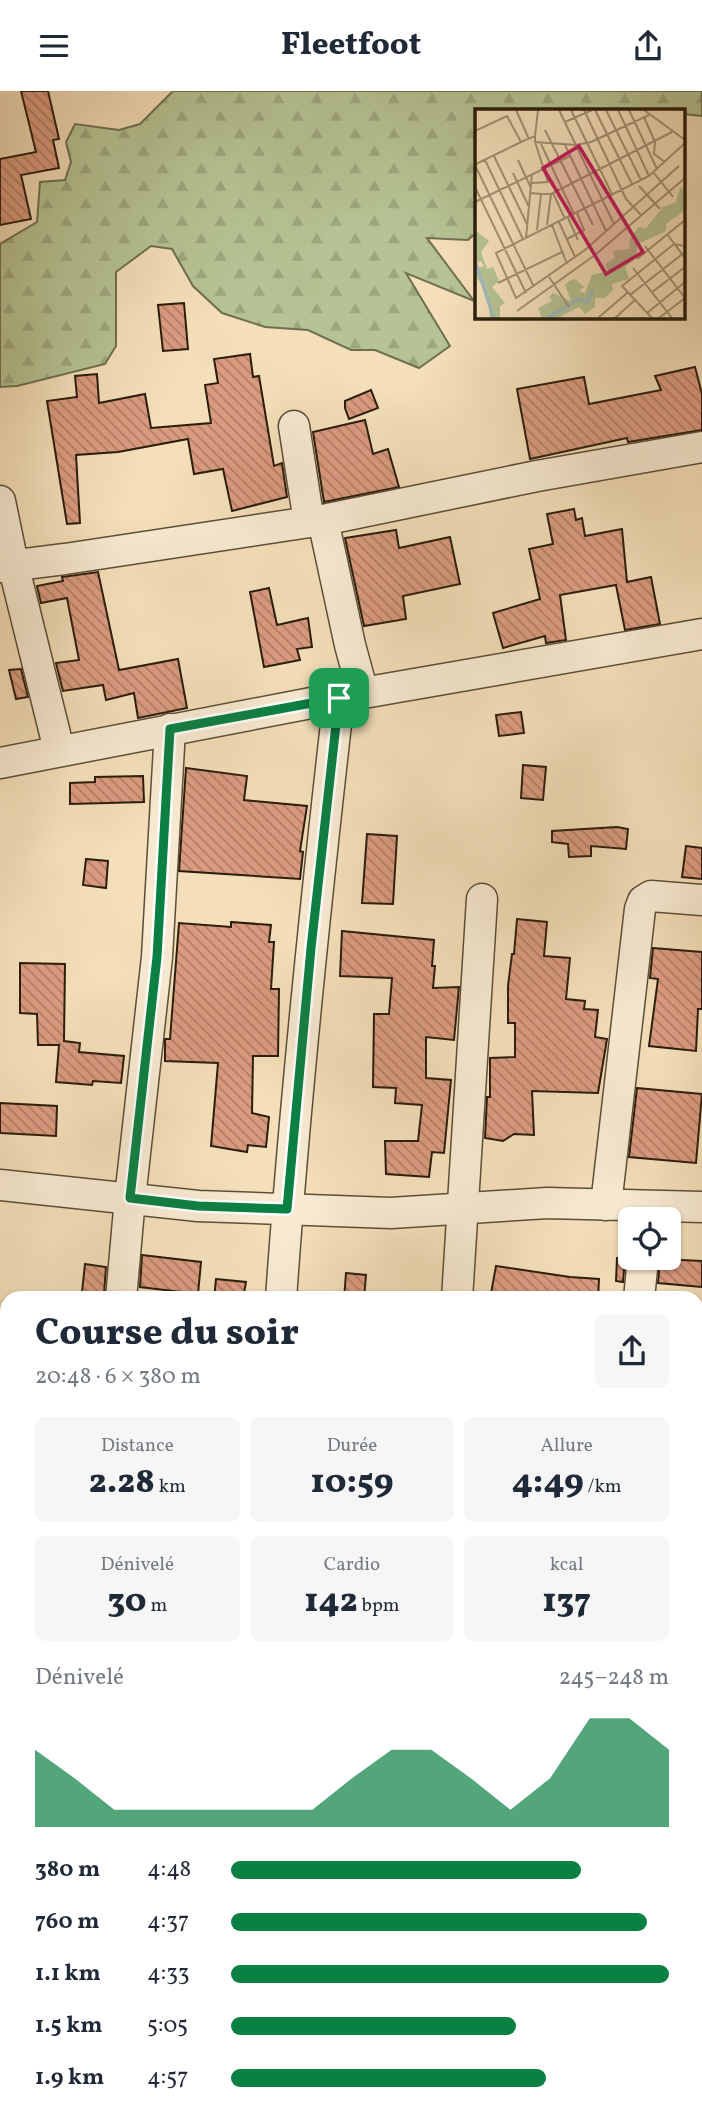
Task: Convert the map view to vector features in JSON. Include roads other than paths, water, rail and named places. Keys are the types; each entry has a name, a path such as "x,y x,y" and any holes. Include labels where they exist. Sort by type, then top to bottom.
{"street":[{"path":"282,1291 311,948 351,696 350,645 316,521 294,426"},
{"path":"6,565 65,559 316,521 537,476 702,447"},
{"path":"0,501 6,565 59,750"},
{"path":"0,763 170,729 702,634"},
{"path":"122,1291 157,957 170,729"},
{"path":"606,1205 640,909 643,901 651,896 702,900"},
{"path":"457,1291 482,899"},
{"path":"0,1185 198,1206 391,1213 547,1203 618,1208"},
{"path":"681,1210 702,1207"},
{"path":"640,1291 642,1270"}]}
